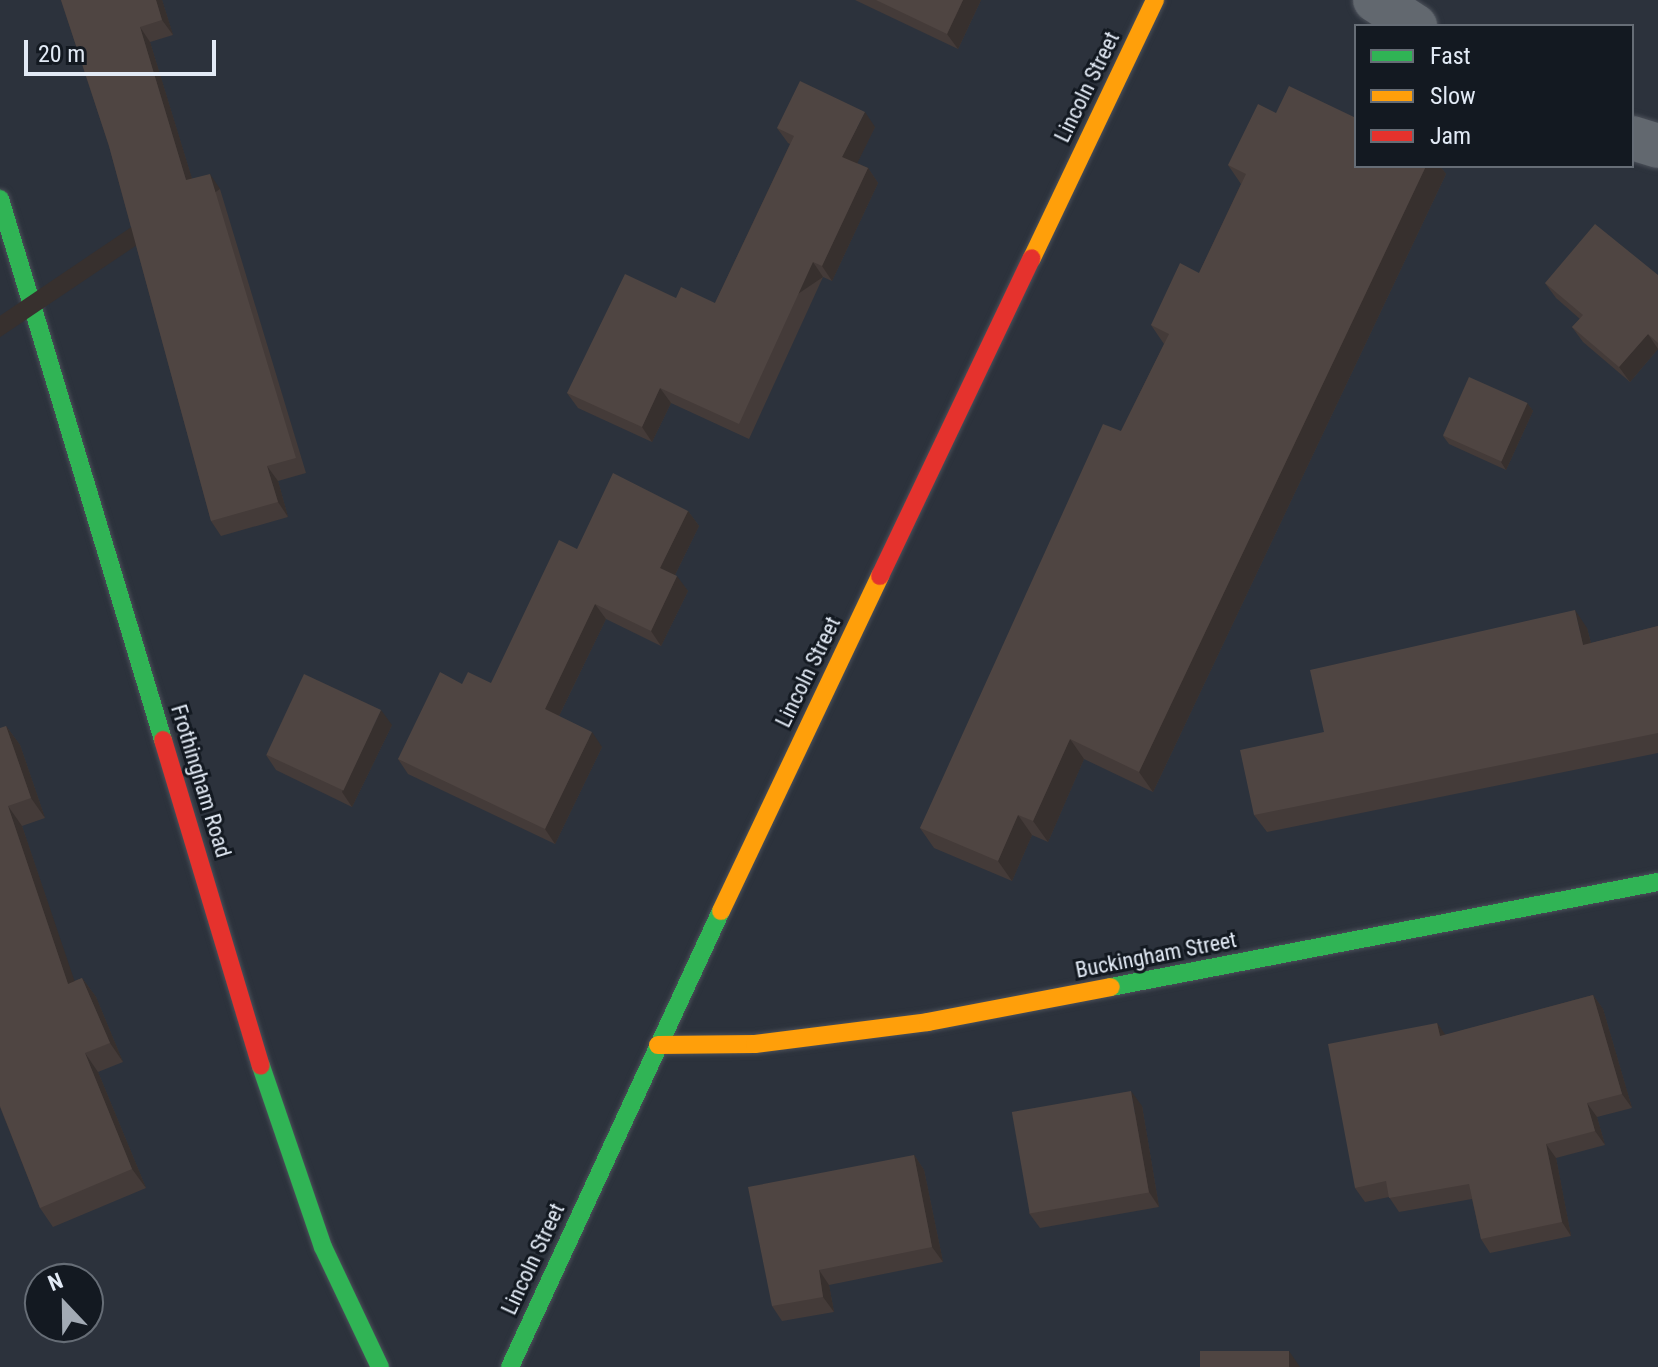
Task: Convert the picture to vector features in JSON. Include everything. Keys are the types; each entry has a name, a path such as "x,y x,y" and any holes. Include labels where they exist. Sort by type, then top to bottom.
{"street":[{"name":"Lincoln Street","path":"510,1367 658,1045 1155,0"},
{"path":"1375,0 1412,24"},
{"path":"1634,139 1658,146"},
{"name":"Frothingham Road","path":"0,199 287,1152 323,1247 380,1367"},
{"name":"Buckingham Street","path":"658,1045 755,1044 928,1022 1658,882"}],"building":[{"path":"61,0 156,0 162,20 140,27 186,180 210,174 296,458 267,466 278,502 211,521 109,146"},
{"path":"876,0 963,0 947,34"},
{"path":"800,81 865,112 842,157 868,168 822,266 813,262 739,424 660,388 642,427 567,393 625,274 676,298 681,287 715,303 794,136 777,128"},
{"path":"1289,86 1354,117 1354,168 1425,168 1139,772 1070,739 1033,821 1018,815 998,861 920,828 1103,424 1121,431 1169,334 1151,325 1180,263 1199,273 1246,174 1228,165 1258,104 1276,113"},
{"path":"1595,224 1658,275 1658,343 1648,334 1619,367 1572,327 1583,315 1545,283"},
{"path":"1469,377 1527,403 1501,461 1443,435"},
{"path":"613,473 688,511 660,568 677,576 651,631 595,604 545,709 592,732 545,829 398,759 440,672 462,684 468,672 491,683 559,540 577,549"},
{"path":"1575,610 1583,645 1658,626 1658,733 1254,815 1240,750 1324,732 1310,670"},
{"path":"304,674 381,710 343,791 266,755"},
{"path":"6,726 31,798 8,806 68,984 82,978 110,1043 85,1053 132,1169 40,1208 0,1106 0,728"},
{"path":"1593,995 1622,1094 1587,1103 1595,1131 1546,1144 1562,1222 1481,1239 1469,1184 1389,1198 1386,1181 1355,1188 1328,1044 1437,1023 1440,1036"},
{"path":"1131,1091 1149,1192 1030,1213 1012,1112"},
{"path":"914,1155 932,1247 819,1270 823,1297 772,1306 748,1187"},
{"path":"1200,1351 1289,1351 1289,1367 1200,1367"}],"traffic: fast":[{"path":"0,199 163,740"},
{"path":"1111,987 1658,882"},
{"path":"510,1367 721,911"},
{"path":"261,1066 323,1247 380,1367"}],"traffic: slow":[{"path":"1032,258 1155,0"},
{"path":"721,911 880,576"},
{"path":"658,1045 755,1044 928,1022 1111,987"}],"traffic: jam":[{"path":"880,576 1032,258"},
{"path":"163,740 261,1066"}]}
